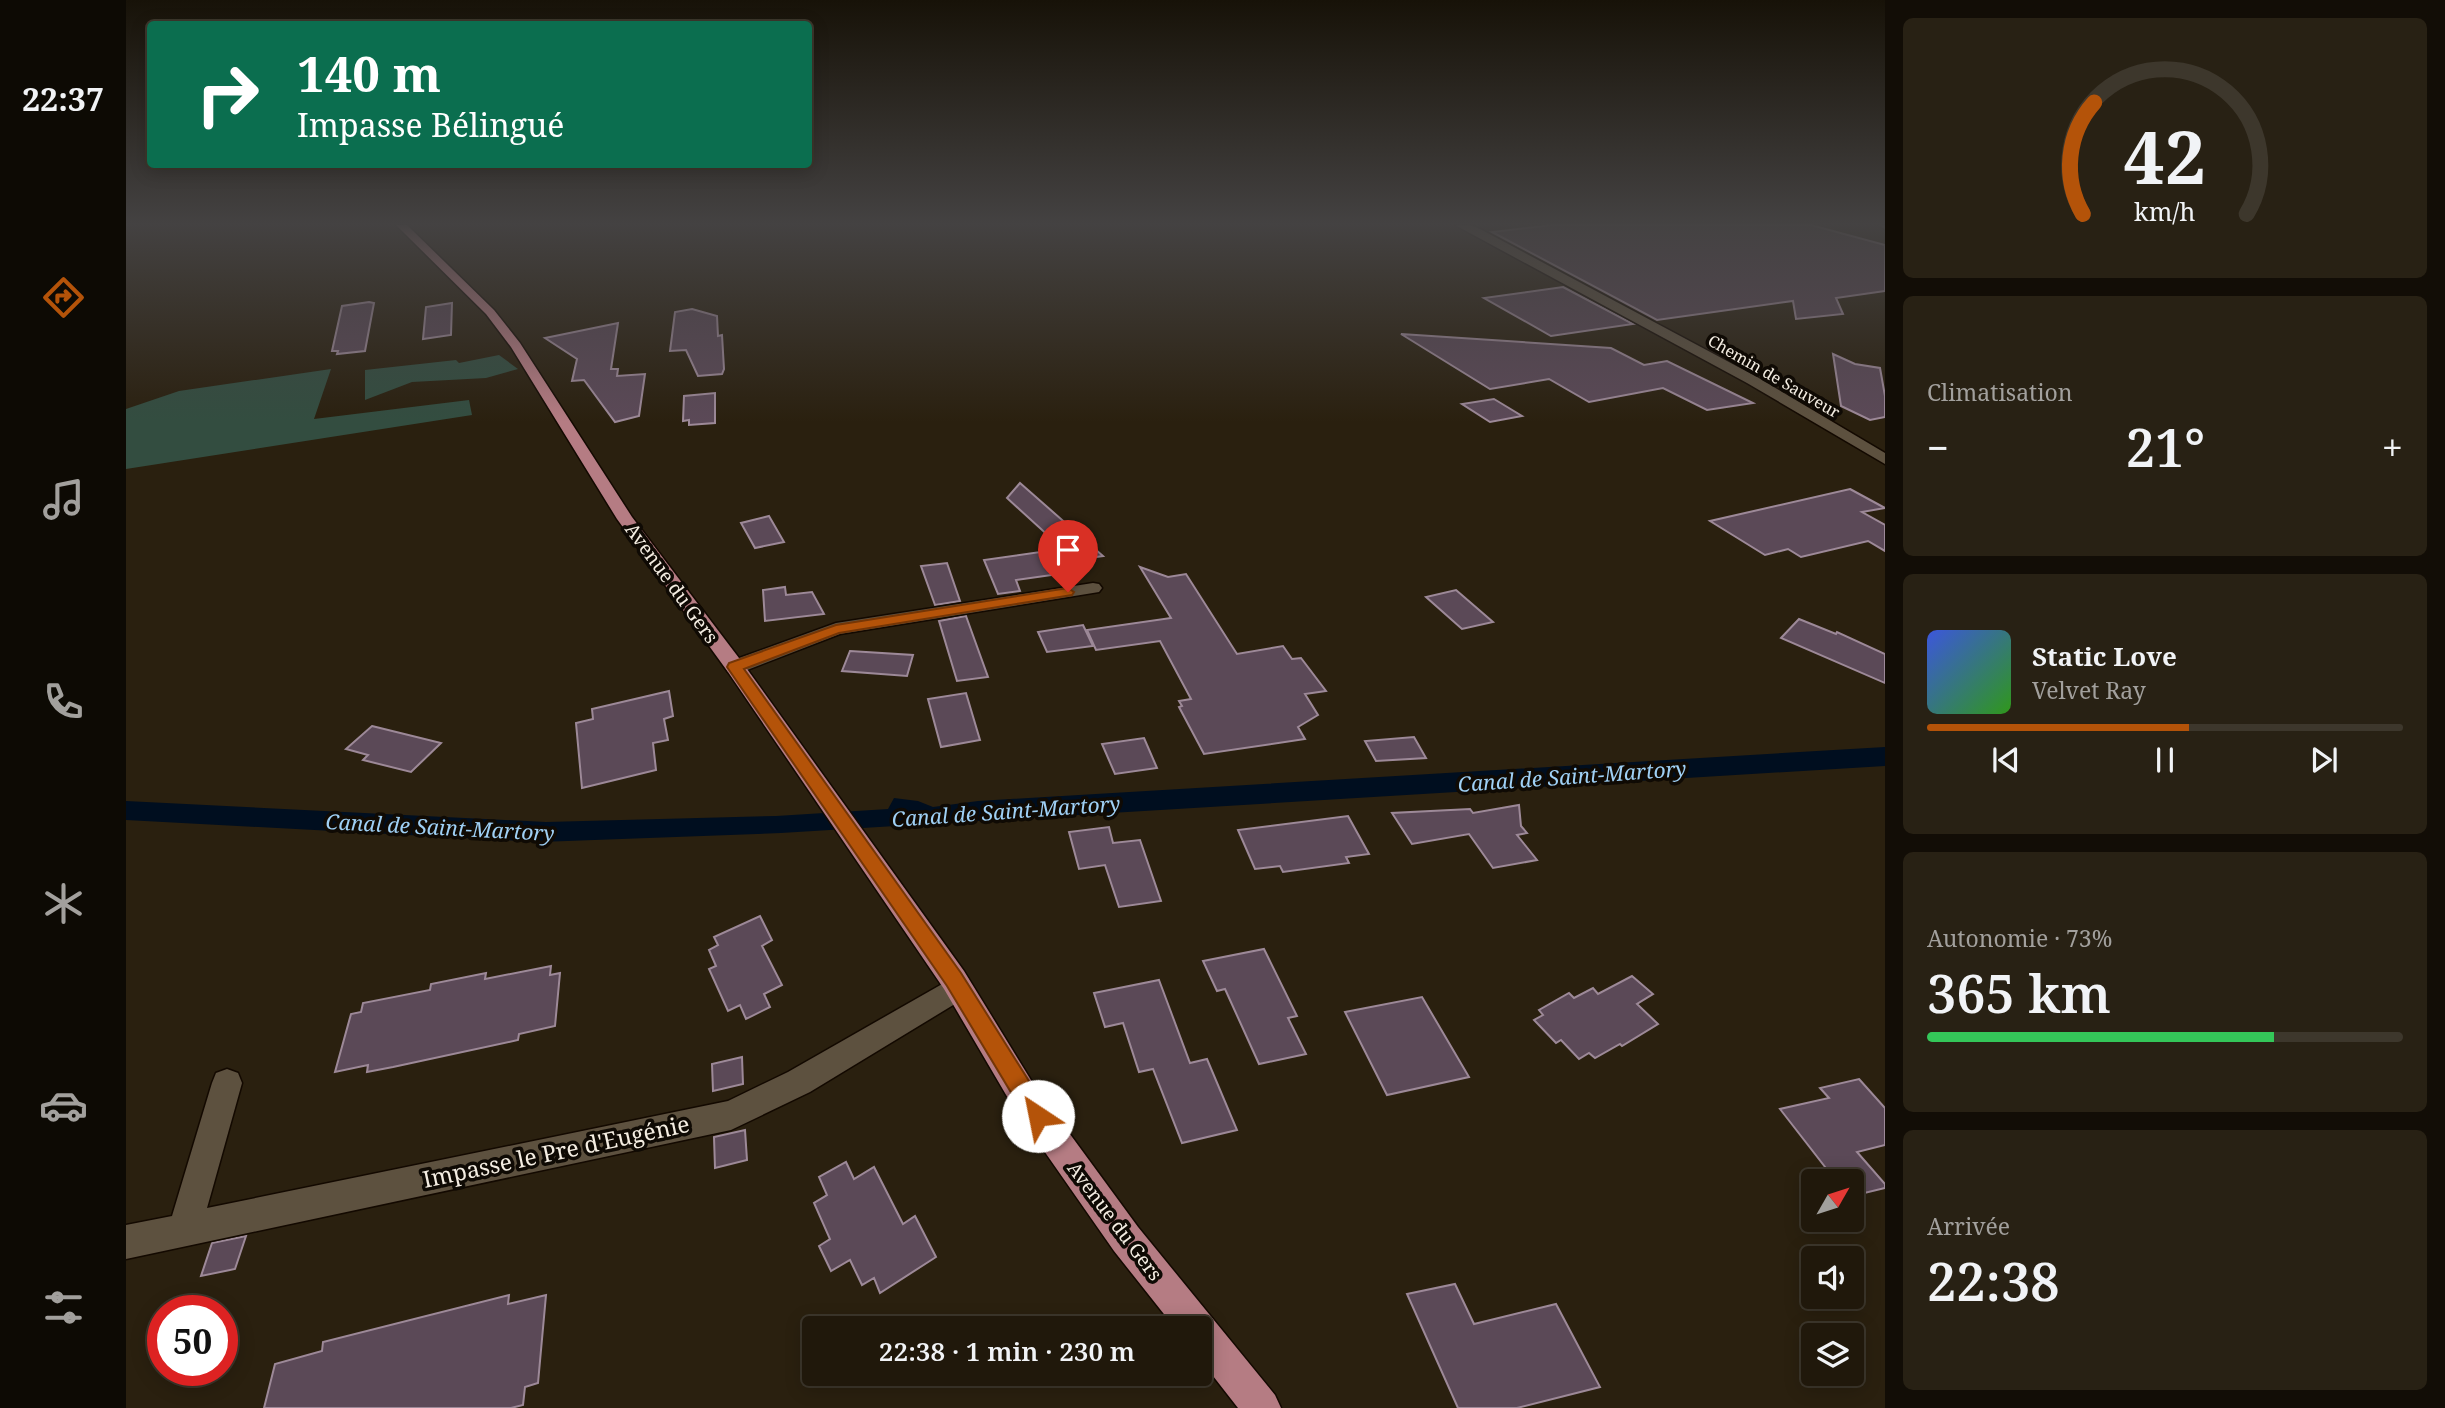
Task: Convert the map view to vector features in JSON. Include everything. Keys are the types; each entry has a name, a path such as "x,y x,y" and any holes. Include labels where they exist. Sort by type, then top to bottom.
{"main road":[{"name":"Avenue du Gers","path":"468,291 490,312 555,406 625,519 735,667 958,987 1023,1095 1126,1239 1188,1316"},
{"name":"Avenue du Gers","path":"1212,1346 1262,1408"}],"street":[{"name":"Chemin de Sauveur","path":"1590,291 1752,380 1885,459"},
{"path":"735,667 836,629 1093,588"},
{"name":"Impasse le Pre d'Eugénie","path":"126,1242 731,1115 799,1082 958,987"},
{"path":"185,1229 227,1083"}],"green space":[{"path":"499,355 518,369 486,378 412,382 365,400 365,370 456,360 459,363"},
{"path":"331,369 314,419 469,400 472,415 126,469 126,409 179,391"}],"water":[{"name":"Canal de Saint-Martory","path":"1885,747 1885,766 781,833 540,842 126,820 126,801 546,822 776,816 888,809 894,798 918,801 933,807 978,801"}],"building":[{"path":"1536,291 1570,291 1633,324 1551,336 1484,298"},
{"path":"1602,291 1885,291 1836,298 1843,314 1796,319 1793,301 1657,320"},
{"path":"374,303 365,351 337,354 338,351 332,351 342,306"},
{"path":"452,303 451,335 423,339 426,307"},
{"path":"692,309 717,316 718,336 722,335 722,374 698,376 686,350 670,351 675,312"},
{"path":"618,323 611,369 618,369 617,376 645,374 639,416 615,422 584,380 572,381 577,359 545,338"},
{"path":"1401,334 1611,348 1644,365 1667,361 1753,403 1707,410 1663,388 1589,402 1549,379 1490,389"},
{"path":"1833,354 1855,364 1880,368 1885,396 1885,417 1870,420 1841,406"},
{"path":"715,393 715,423 689,425 689,420 683,421 684,396"},
{"path":"1494,399 1522,416 1490,422 1462,404"},
{"path":"1020,483 1103,556 1075,560 1007,498"},
{"path":"1850,489 1885,508 1862,512 1885,525 1885,551 1868,541 1801,557 1788,549 1765,555 1710,521"},
{"path":"769,516 784,542 755,548 741,523"},
{"path":"1047,551 1059,574 1016,580 1020,591 998,594 984,560"},
{"path":"947,563 960,601 935,605 921,566"},
{"path":"1140,567 1168,577 1186,574 1237,654 1283,646 1292,659 1301,658 1326,691 1305,694 1318,715 1298,727 1305,739 1204,754 1179,707 1182,706 1179,701 1191,699 1160,641 1096,650 1087,630 1171,618"},
{"path":"785,587 786,595 812,592 824,614 765,621 763,590"},
{"path":"1456,590 1493,622 1462,629 1426,597"},
{"path":"966,616 988,677 957,681 939,621"},
{"path":"1799,619 1836,634 1837,632 1885,654 1885,683 1781,638"},
{"path":"1083,625 1093,646 1047,652 1038,632"},
{"path":"850,651 913,655 907,676 842,671"},
{"path":"669,691 673,716 664,719 668,740 653,743 656,770 582,788 576,723 593,719 592,709"},
{"path":"966,693 980,740 941,747 928,699"},
{"path":"372,726 441,743 411,772 363,760 368,755 346,749"},
{"path":"1414,737 1426,758 1376,761 1365,741"},
{"path":"1144,738 1157,768 1115,774 1102,744"},
{"path":"1519,805 1521,826 1527,833 1517,835 1537,860 1493,868 1469,834 1412,844 1392,813 1470,809 1473,813"},
{"path":"1348,816 1369,854 1346,857 1349,863 1283,872 1280,866 1255,869 1238,830"},
{"path":"1109,827 1113,843 1140,840 1161,901 1119,907 1105,865 1079,869 1069,832"},
{"path":"760,916 772,940 762,946 782,985 764,994 770,1007 746,1019 740,1005 728,1011 709,969 716,966 709,950 718,945 714,937"},
{"path":"1264,949 1297,1016 1288,1018 1306,1054 1259,1064 1225,989 1217,991 1203,961"},
{"path":"551,966 550,975 560,973 555,1026 519,1034 518,1040 393,1067 367,1072 368,1065 335,1072 351,1014 361,1012 363,1003 430,990 431,984 486,973 485,979"},
{"path":"1632,976 1653,994 1637,1004 1658,1024 1622,1046 1620,1044 1595,1058 1589,1053 1579,1059 1561,1040 1556,1043 1534,1020 1543,1015 1539,1010 1569,993 1574,998 1593,988 1598,994"},
{"path":"1159,980 1190,1063 1207,1059 1237,1130 1182,1143 1153,1069 1139,1072 1123,1023 1105,1027 1094,993"},
{"path":"1422,997 1469,1077 1387,1095 1345,1012"},
{"path":"742,1057 743,1084 713,1091 712,1064"},
{"path":"1859,1079 1885,1108 1885,1145 1857,1152 1885,1184 1885,1188 1864,1193 1864,1169 1827,1169 1780,1109 1829,1098 1820,1088"},
{"path":"745,1130 747,1160 715,1168 714,1137"},
{"path":"846,1162 854,1179 874,1167 903,1224 915,1216 936,1257 880,1293 874,1278 862,1285 850,1260 831,1271 819,1246 830,1239 814,1203 827,1195 819,1177"},
{"path":"246,1236 235,1269 201,1276 212,1243"},
{"path":"1455,1284 1474,1324 1556,1304 1600,1387 1517,1408 1458,1408 1407,1294"},
{"path":"509,1295 508,1304 546,1295 538,1383 525,1387 523,1405 511,1408 264,1408 275,1364 322,1351 323,1342"}],"route":[{"path":"1038,1116 954,980 735,667 836,629 1068,592"}]}
